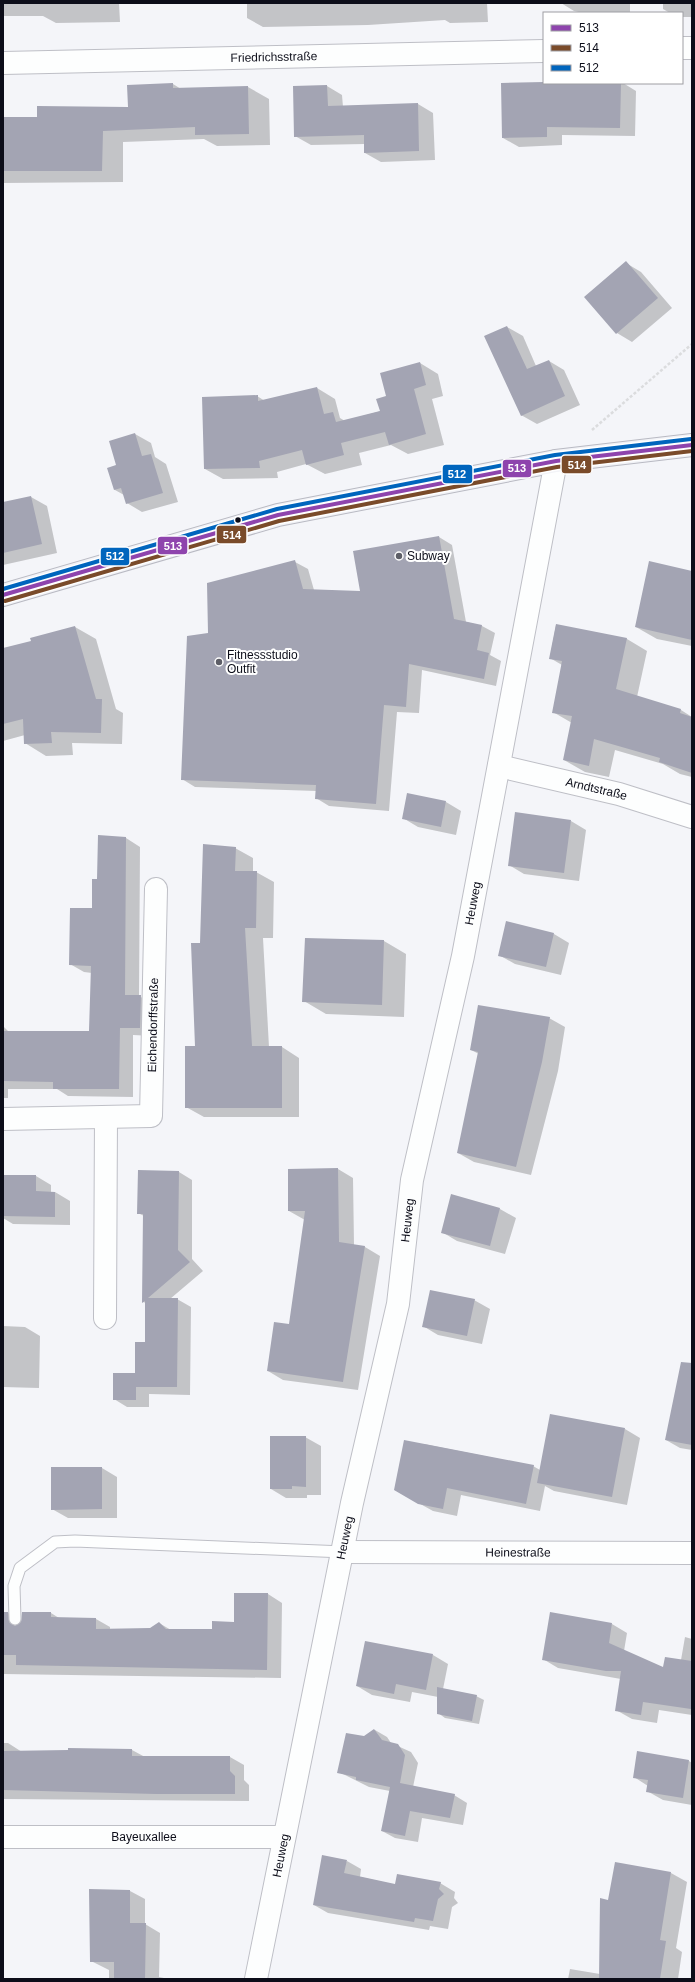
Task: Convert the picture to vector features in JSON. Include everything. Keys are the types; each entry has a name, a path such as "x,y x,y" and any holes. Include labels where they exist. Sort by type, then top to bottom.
{"main road":[{"path":"3,595 278,515 556,461 692,446"}],"street":[{"name":"Friedrichsstraße","path":"3,63 543,52"},
{"name":"Heuweg","path":"256,1979 284,1837 344,1552 352,1504 398,1304 412,1180 462,956 556,461"},
{"name":"Arndtstraße","path":"499,766 619,794 692,817"},
{"name":"Eichendorffstraße","path":"3,1119 151,1116 156,889"},
{"path":"105,1318 106,1117"},
{"name":"Heinestraße","path":"344,1552 692,1553"},
{"name":"Bayeuxallee","path":"3,1837 284,1837"}],"lane":[{"path":"15,1619 14,1586 20,1568 55,1542 75,1541 344,1552"}],"path":[{"path":"556,461 692,344"}],"building":[{"path":"543,82 543,84 621,84 620,128 547,127 547,137 502,138 501,83"},
{"path":"173,83 173,88 248,86 249,134 195,135 195,127 103,131 102,171 3,171 3,117 37,117 37,106 128,107 127,85"},
{"path":"327,85 328,106 418,103 419,151 364,153 364,135 294,137 293,86"},
{"path":"626,261 658,298 616,334 584,297"},
{"path":"507,326 527,369 549,360 565,396 521,416 484,336"},
{"path":"420,362 426,385 414,389 426,434 389,445 385,432 341,443 344,455 306,465 302,450 259,461 260,468 204,469 202,397 258,395 258,401 317,387 324,414 333,412 336,422 380,411 376,399 386,396 380,373"},
{"path":"135,433 142,456 151,454 163,493 126,504 121,488 114,490 107,468 116,465 109,441"},
{"path":"31,496 42,544 3,553 3,502"},
{"path":"439,536 454,619 482,625 477,650 489,653 484,679 409,664 406,707 384,705 376,804 315,799 316,785 181,780 187,636 208,633 207,583 295,560 303,589 360,591 353,551"},
{"path":"649,561 692,571 692,640 635,627"},
{"path":"556,624 627,638 616,689 681,709 680,713 692,717 692,773 659,762 660,758 594,739 589,766 563,760 572,716 552,713 562,661 549,659"},
{"path":"75,626 96,699 102,699 101,733 51,732 52,743 24,744 23,719 3,724 3,648 31,641 30,638"},
{"path":"407,793 446,801 441,827 402,819"},
{"path":"515,812 571,820 564,873 508,866"},
{"path":"98,835 126,837 125,995 141,995 140,1028 120,1028 119,1089 53,1089 53,1082 3,1081 3,1031 89,1031 91,966 69,965 70,908 92,908 92,879 97,879"},
{"path":"203,844 236,847 235,871 257,871 256,928 245,928 252,1046 282,1046 282,1108 185,1108 185,1046 195,1046 191,943 200,943"},
{"path":"506,921 554,933 546,967 498,956"},
{"path":"305,938 384,940 382,1005 302,1002"},
{"path":"478,1005 550,1017 542,1062 516,1167 457,1153 478,1052 470,1050"},
{"path":"338,1168 339,1242 365,1246 343,1382 267,1371 274,1322 289,1324 305,1211 288,1211 288,1169"},
{"path":"138,1170 179,1171 178,1250 190,1262 148,1298 178,1298 177,1387 136,1387 136,1400 113,1400 113,1373 135,1373 135,1342 145,1342 145,1301 142,1303 143,1214 137,1214"},
{"path":"3,1175 36,1175 36,1191 55,1192 55,1217 3,1216"},
{"path":"451,1194 500,1208 490,1246 441,1233"},
{"path":"430,1290 475,1299 467,1336 422,1327"},
{"path":"681,1362 692,1363 692,1445 665,1440"},
{"path":"550,1414 625,1428 612,1497 537,1483"},
{"path":"270,1436 306,1436 306,1487 292,1486 292,1489 270,1489"},
{"path":"404,1440 534,1465 526,1504 447,1488 443,1509 418,1504 394,1490"},
{"path":"51,1467 102,1467 102,1509 51,1510"},
{"path":"234,1593 268,1593 267,1670 16,1665 16,1655 3,1655 3,1612 8,1612 9,1622 15,1626 21,1622 22,1612 51,1612 51,1617 96,1618 96,1629 150,1628 159,1622 166,1629 212,1629 212,1621 234,1622"},
{"path":"550,1612 612,1623 609,1643 663,1667 665,1657 692,1661 691,1709 643,1702 641,1715 615,1711 621,1671 606,1671 542,1660"},
{"path":"365,1641 433,1654 426,1690 396,1684 394,1694 356,1686"},
{"path":"437,1687 477,1695 472,1721 437,1714"},
{"path":"374,1729 382,1740 398,1744 405,1755 400,1783 455,1794 450,1818 410,1811 405,1836 381,1831 390,1787 356,1780 356,1777 337,1773 346,1733 364,1736"},
{"path":"68,1748 132,1749 132,1756 230,1756 230,1771 235,1776 235,1794 156,1794 3,1790 3,1751 68,1750"},
{"path":"637,1751 689,1760 683,1798 646,1792 648,1780 633,1778"},
{"path":"322,1855 347,1860 344,1873 395,1884 397,1874 441,1882 439,1889 444,1894 438,1899 433,1921 415,1918 414,1922 313,1905"},
{"path":"615,1862 671,1872 660,1940 666,1941 660,1979 599,1979 600,1898 608,1900"},
{"path":"89,1889 130,1890 130,1923 146,1923 145,1979 114,1979 114,1962 90,1962"}],"transit line":[{"name":"512","path":"3,589 277,509 555,455 691,439"},
{"name":"513","path":"3,595 278,515 556,461 692,445"},
{"name":"514","path":"5,601 279,521 557,467 692,451"}],"place":[{"name":"Subway","path":"399,556"},
{"name":"Fitnessstudio Outfit","path":"219,662"}]}
